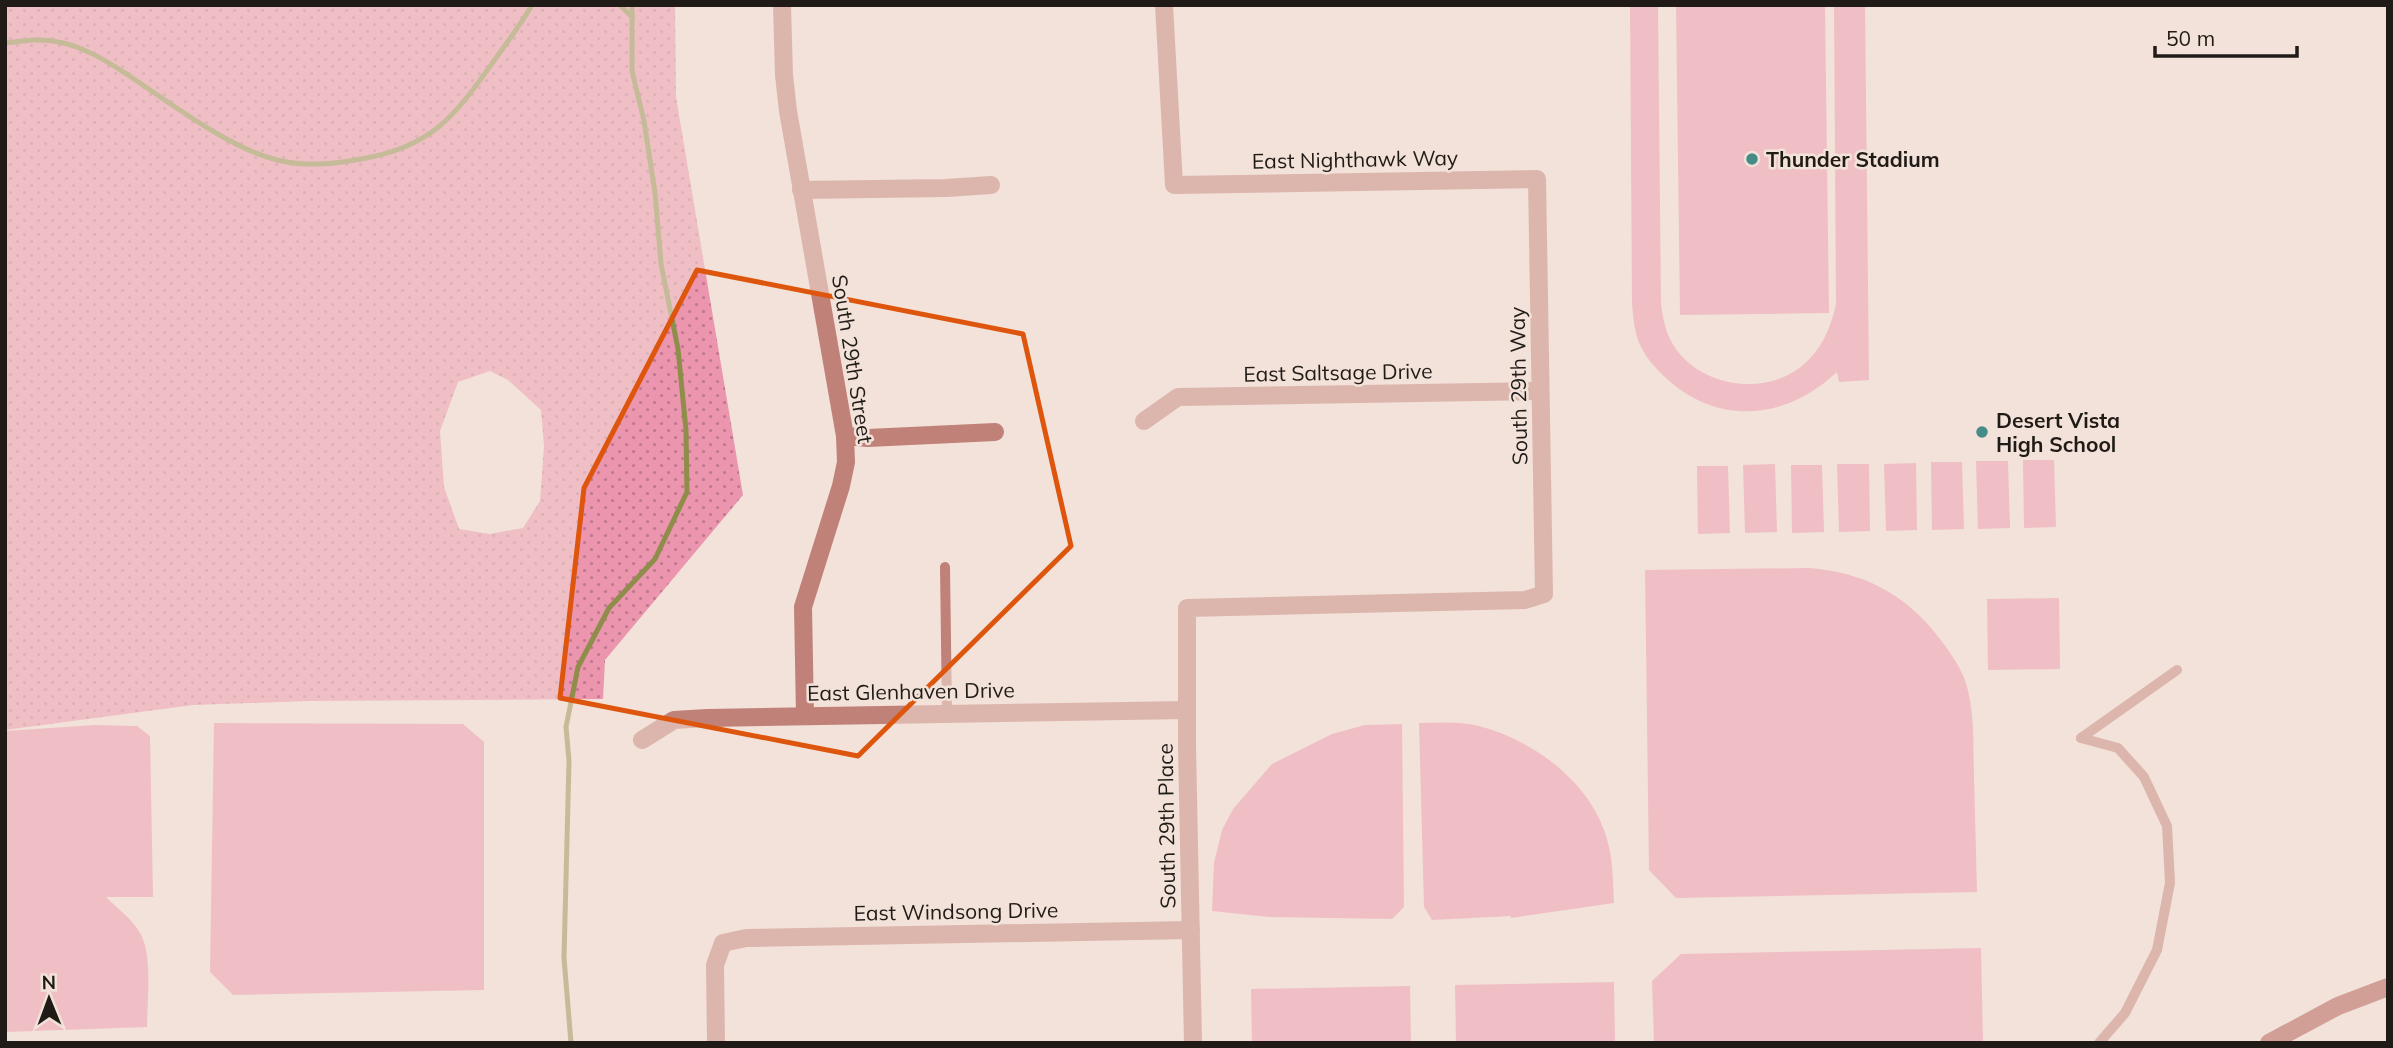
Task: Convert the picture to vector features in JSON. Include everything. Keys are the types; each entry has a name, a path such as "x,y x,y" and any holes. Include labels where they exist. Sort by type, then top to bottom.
{"street":[{"name":"South 29th Street","path":"782,5 788,111 845,436 846,462 803,607 805,716"},
{"name":"East Nighthawk Way","path":"1164,5 1174,184 1537,178"},
{"name":"South 29th Way","path":"1187,608 1525,600 1544,594 1537,178"},
{"path":"801,190 991,185"},
{"name":"East Saltsage Drive","path":"1143,421 1178,397 1540,391"},
{"path":"845,436 869,438 995,432"},
{"name":"South 29th Place","path":"1187,608 1186,710 1193,1043"},
{"name":"East Glenhaven Drive","path":"642,740 674,720 1186,710"},
{"name":"East Windsong Drive","path":"716,1043 715,965 723,943 746,938 1191,930"},
{"path":"2269,1043 2327,1011 2388,987"}],"lane":[{"path":"945,567 947,714"},
{"path":"2099,1043 2125,1013 2157,950 2170,883 2167,826 2144,777 2118,748 2081,738 2177,670"}],"highlighted area":[{"path":"697,270 1023,334 1071,546 858,756 560,698 584,488"}],"shaded area":[{"path":"5,5 675,5 676,97 743,495 605,660 603,699 308,701 193,705 5,730","holes":["490,371 508,380 541,410 544,446 540,501 523,528 490,534 459,529 444,487 440,431 458,382"]},
{"path":"1630,5 1658,5 1661,305 1666,328 1682,357 1697,369 1713,378 1751,384 1769,382 1803,365 1820,345 1831,321 1836,304 1834,5 1865,5 1869,380 1839,382 1837,372 1818,388 1775,408 1731,410 1709,405 1687,394 1654,366 1640,346 1632,303"},
{"name":"Thunder Stadium","path":"1676,5 1825,5 1829,313 1680,315"},
{"path":"2023,460 2054,460 2056,527 2024,528"},
{"path":"1976,461 2008,461 2010,528 1978,529"},
{"path":"1931,462 1962,462 1964,529 1932,530"},
{"path":"1916,463 1917,530 1886,531 1884,464"},
{"path":"1775,464 1777,532 1745,533 1743,465"},
{"path":"1837,464 1869,464 1870,531 1839,532"},
{"path":"1791,465 1822,465 1824,532 1792,533"},
{"path":"1697,466 1728,466 1730,533 1698,534"},
{"path":"1645,570 1829,570 1866,581 1899,598 1927,623 1960,669 1972,715 1977,892 1676,898 1649,870"},
{"path":"2059,598 2060,669 1988,670 1987,599"},
{"path":"214,723 463,724 484,742 484,990 233,995 210,972"},
{"path":"1419,723 1479,726 1520,742 1557,766 1588,799 1599,818 1610,855 1614,903 1511,918 1432,920 1424,907"},
{"path":"1402,724 1404,907 1392,919 1269,917 1212,911 1214,863 1222,830 1233,809 1272,764 1332,734 1365,725"},
{"path":"95,725 137,726 150,736 153,897 106,897 133,923 144,942 148,966 147,1027 5,1032 5,731"},
{"path":"1981,948 1983,1043 1654,1043 1652,981 1681,954"},
{"path":"1614,982 1615,1043 1456,1043 1455,985"},
{"path":"1410,986 1411,1043 1252,1043 1251,989"}],"waterway":[{"path":"5,43 45,40 76,47 109,63 219,135 258,154 288,162 330,163 386,154 425,137 441,125 468,96 532,5"},
{"path":"620,5 632,17"},
{"path":"571,1043 564,958 569,761 566,727 578,667 609,608 655,559 687,492 686,430 678,349 661,264 655,193 644,121 632,71 632,5"}],"place":[{"name":"Thunder Stadium","path":"1752,159"},
{"name":"Desert Vista High School","path":"1982,432"}]}
